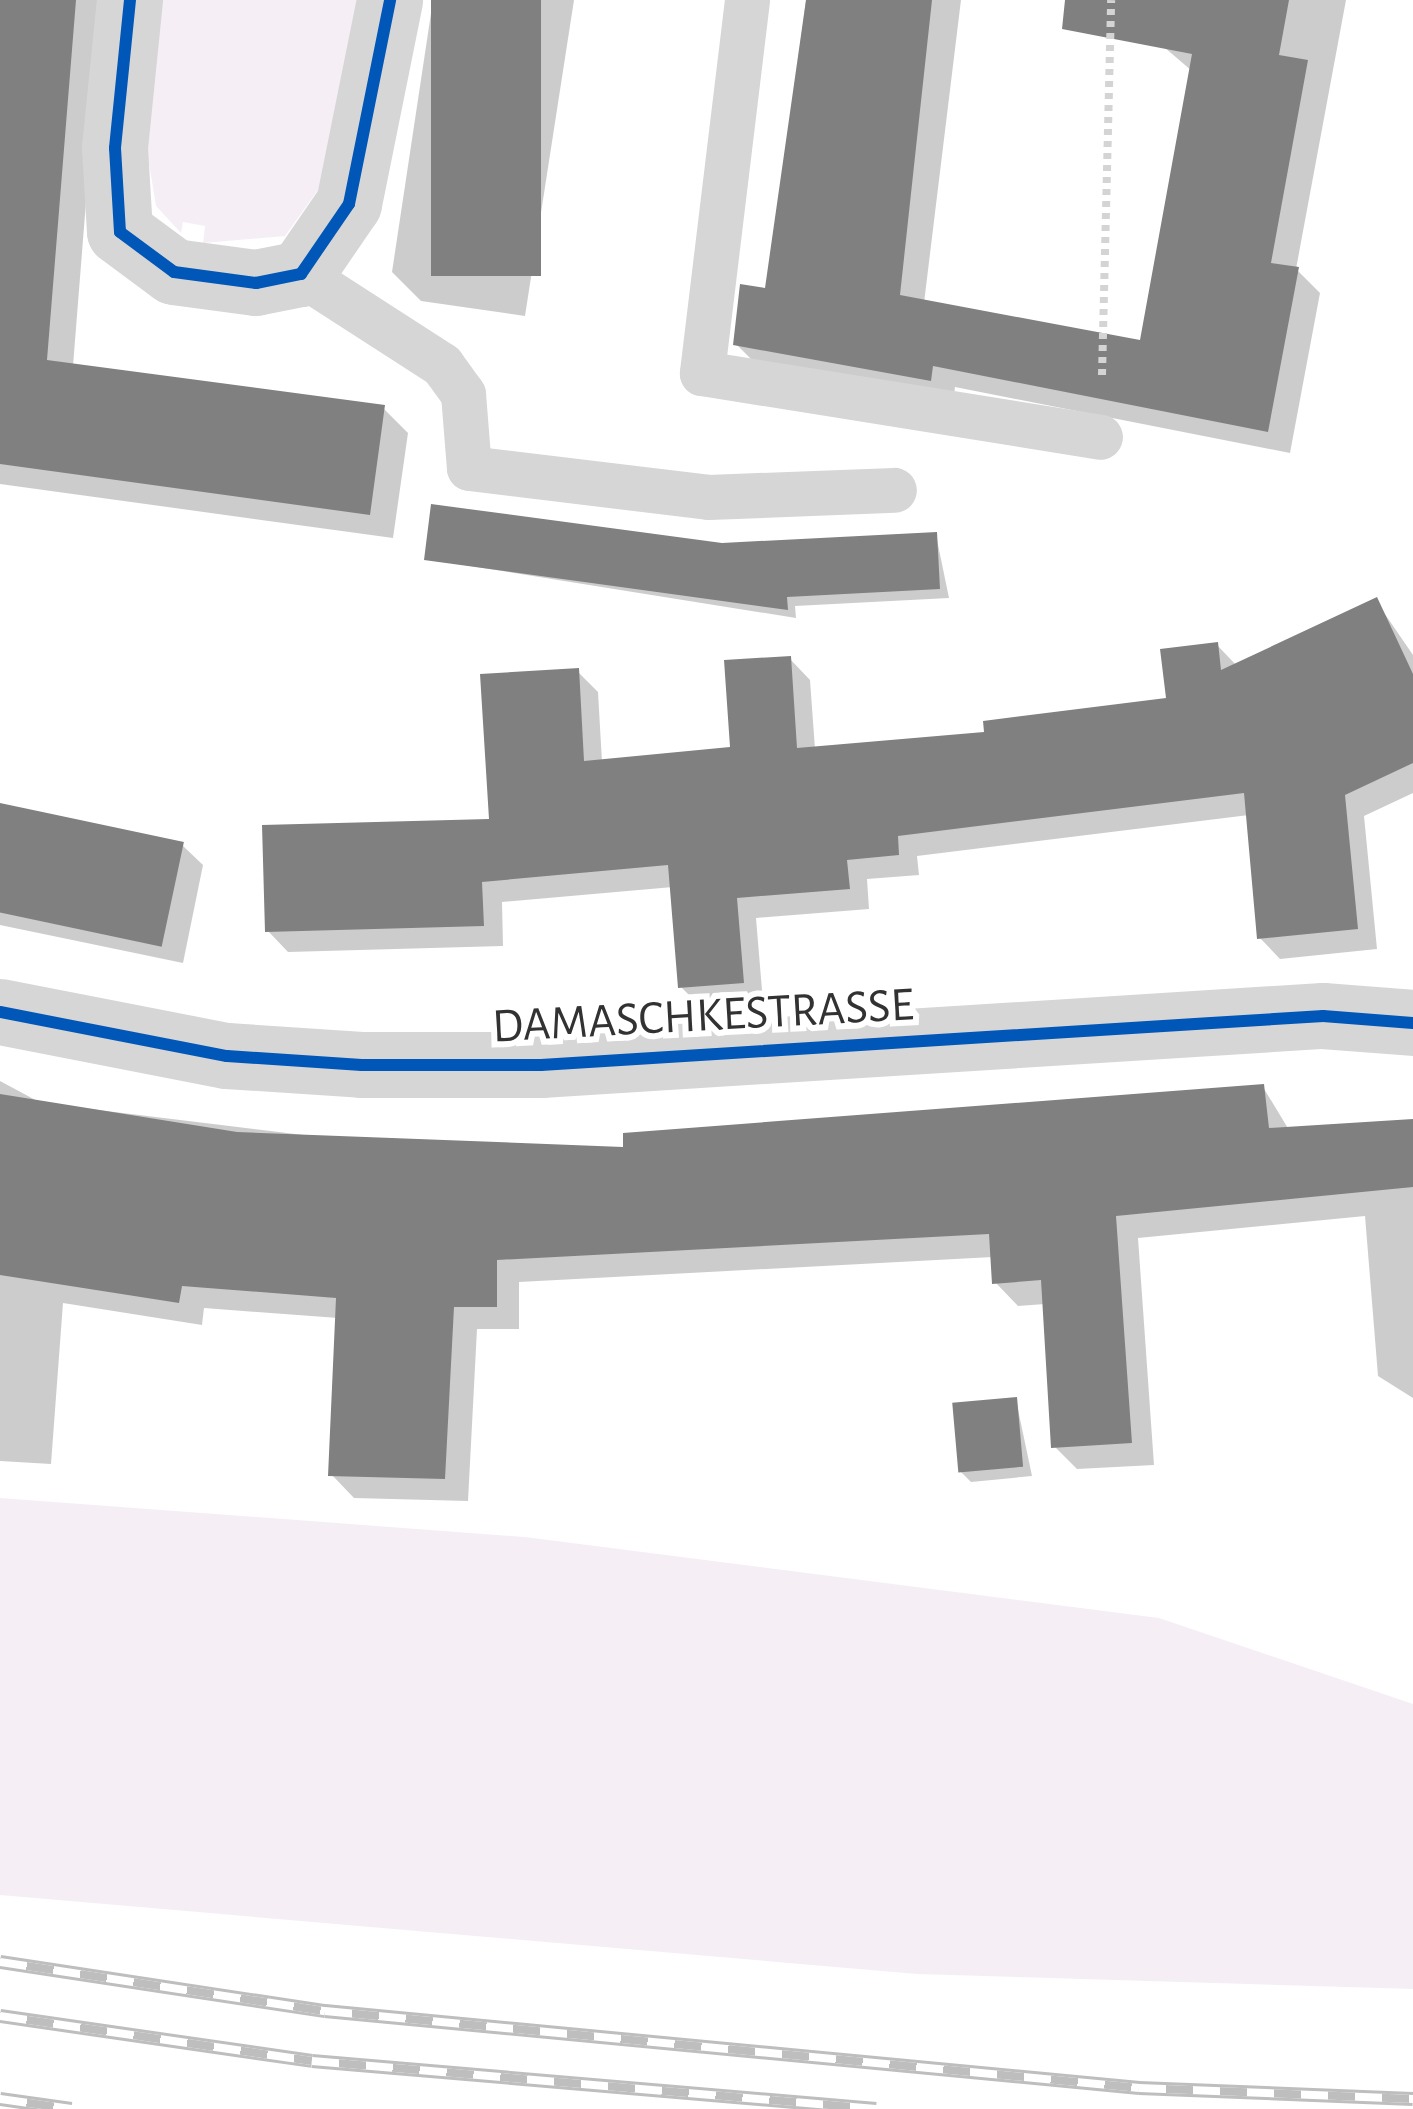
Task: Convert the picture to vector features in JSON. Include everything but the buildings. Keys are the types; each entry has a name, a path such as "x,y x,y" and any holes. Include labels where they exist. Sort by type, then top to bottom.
{"street":[{"path":"130,0 115,148 120,232 174,272 256,284 301,274 349,204 390,0"},
{"name":"DAMASCHKESTRASSE","path":"0,1012 227,1056 362,1065 541,1065 1324,1016 1413,1023"}],"lane":[{"path":"747,0 702,373 1100,437"},
{"path":"301,274 442,365 463,394 469,468 708,497 894,490"}],"path":[{"path":"1100,437 1111,0"}],"shaded area":[{"path":"151,0 368,0 333,169 285,236 203,243 205,226 183,222 181,233 156,206 141,115"},
{"path":"0,1498 525,1537 1159,1618 1413,1704 1413,1989 917,1974 0,1895"}],"railway":[{"path":"0,1962 325,2011 1139,2088 1413,2099"},
{"path":"0,2016 312,2061 876,2109"},
{"path":"0,2099 71,2109"}],"cycle path":[{"path":"130,0 115,148 120,232 174,272 256,283 301,274 349,204 390,0"},
{"path":"0,1012 227,1056 362,1065 541,1065 1323,1016 1413,1023"}]}
